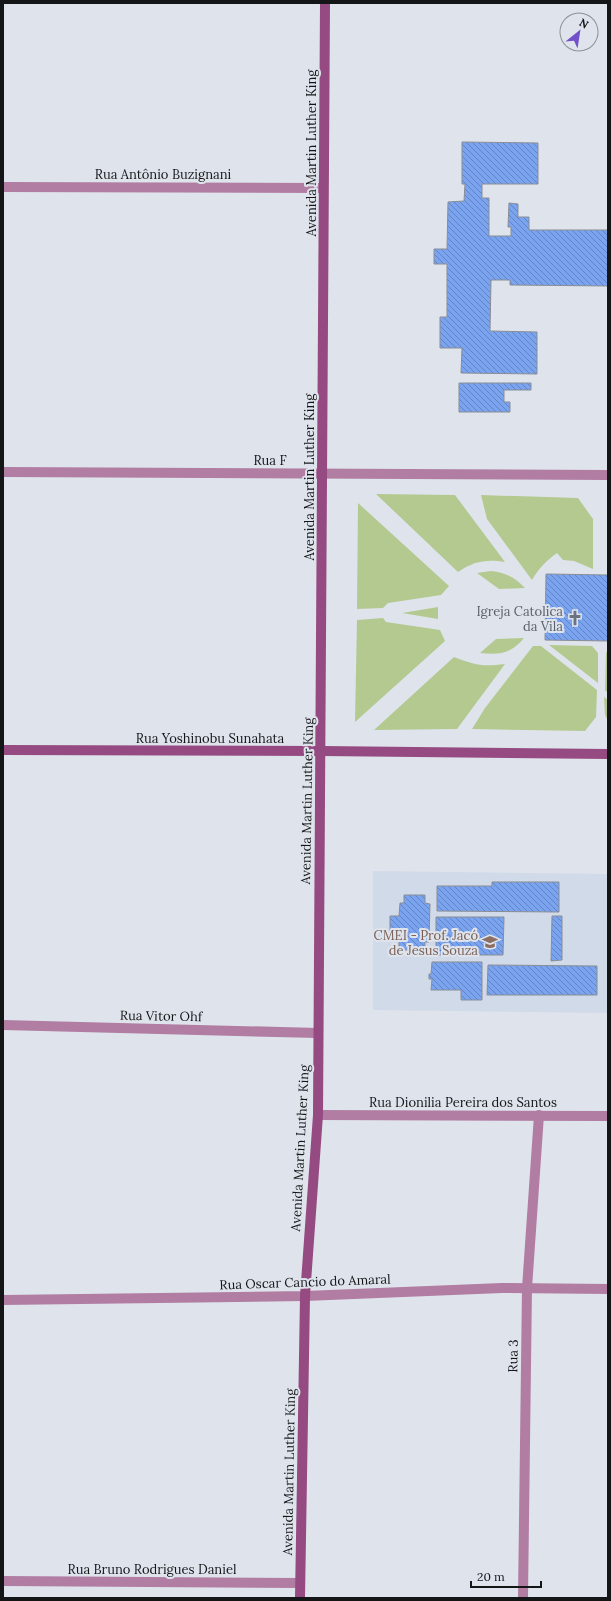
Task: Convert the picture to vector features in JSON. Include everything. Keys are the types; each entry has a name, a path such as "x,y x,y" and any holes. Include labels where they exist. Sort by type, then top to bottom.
{"main road":[{"name":"Avenida Martin Luther King","path":"300,1598 305,1296 318,1115 325,3"},
{"name":"Rua Yoshinobu Sunahata","path":"3,750 608,754"}],"street":[{"name":"Rua Antônio Buzignani","path":"3,187 323,188"},
{"name":"Rua F","path":"3,472 608,475"},
{"name":"Rua Vitor Ohf","path":"3,1025 318,1033"},
{"name":"Rua Dionilia Pereira dos Santos","path":"318,1115 608,1116"},
{"name":"Rua 3","path":"523,1598 527,1288 539,1115"},
{"name":"Rua Oscar Cancio do Amaral","path":"3,1300 305,1296 502,1288 608,1289"},
{"name":"Rua Bruno Rodrigues Daniel","path":"3,1581 300,1583"}],"shaded area":[{"name":"CMEI - Prof. Jacó de Jesus Souza","path":"373,871 608,874 608,1013 373,1010"}],"green space":[{"path":"376,494 455,495 505,562 486,561 475,563 458,572"},
{"path":"481,495 578,498 593,519 593,569 574,561 563,560 557,553 543,565 532,580 487,519"},
{"path":"358,503 449,586 441,595 388,603 383,608 357,609"},
{"path":"491,571 510,576 525,588 499,589 477,573"},
{"path":"438,607 438,619 402,613"},
{"path":"383,618 386,622 440,630 445,641 355,722 357,620"},
{"path":"524,638 514,647 504,652 493,654 480,653 496,639"},
{"path":"549,645 592,646 598,653 598,683"},
{"path":"533,646 541,646 597,690 596,717 585,731 472,729 485,708"},
{"path":"608,650 608,693 605,690 606,653"},
{"path":"454,657 479,665 505,664 457,729 374,730"},
{"path":"604,697 608,700 608,721 605,715"}],"building":[{"path":"462,142 538,143 538,184 482,184 482,198 489,198 489,236 511,236 511,227 508,227 509,203 518,204 518,217 529,217 529,230 608,230 608,286 510,285 510,280 491,280 490,331 537,332 537,374 461,373 462,348 440,348 440,317 447,317 447,264 434,264 434,249 447,249 448,202 464,201 465,184 462,184"},
{"path":"459,383 531,383 531,390 504,390 504,402 510,402 510,412 459,412"},
{"path":"546,574 608,575 608,641 545,640"},
{"path":"492,882 559,882 559,912 437,911 437,886 492,886"},
{"path":"404,895 425,895 425,903 430,904 429,942 425,942 425,950 399,950 399,935 390,935 390,916 399,916 400,903 404,903"},
{"path":"552,916 562,916 562,960 551,961"},
{"path":"436,917 504,917 503,955 436,955"},
{"path":"432,962 482,962 482,1000 461,1000 461,990 431,990 432,979 429,979 429,974 431,974"},
{"path":"488,965 597,966 597,995 487,995"}],"place":[{"name":"Igreja Catolica da Vila","path":"575,618"},
{"name":"CMEI - Prof. Jacó de Jesus Souza","path":"490,942"}]}
